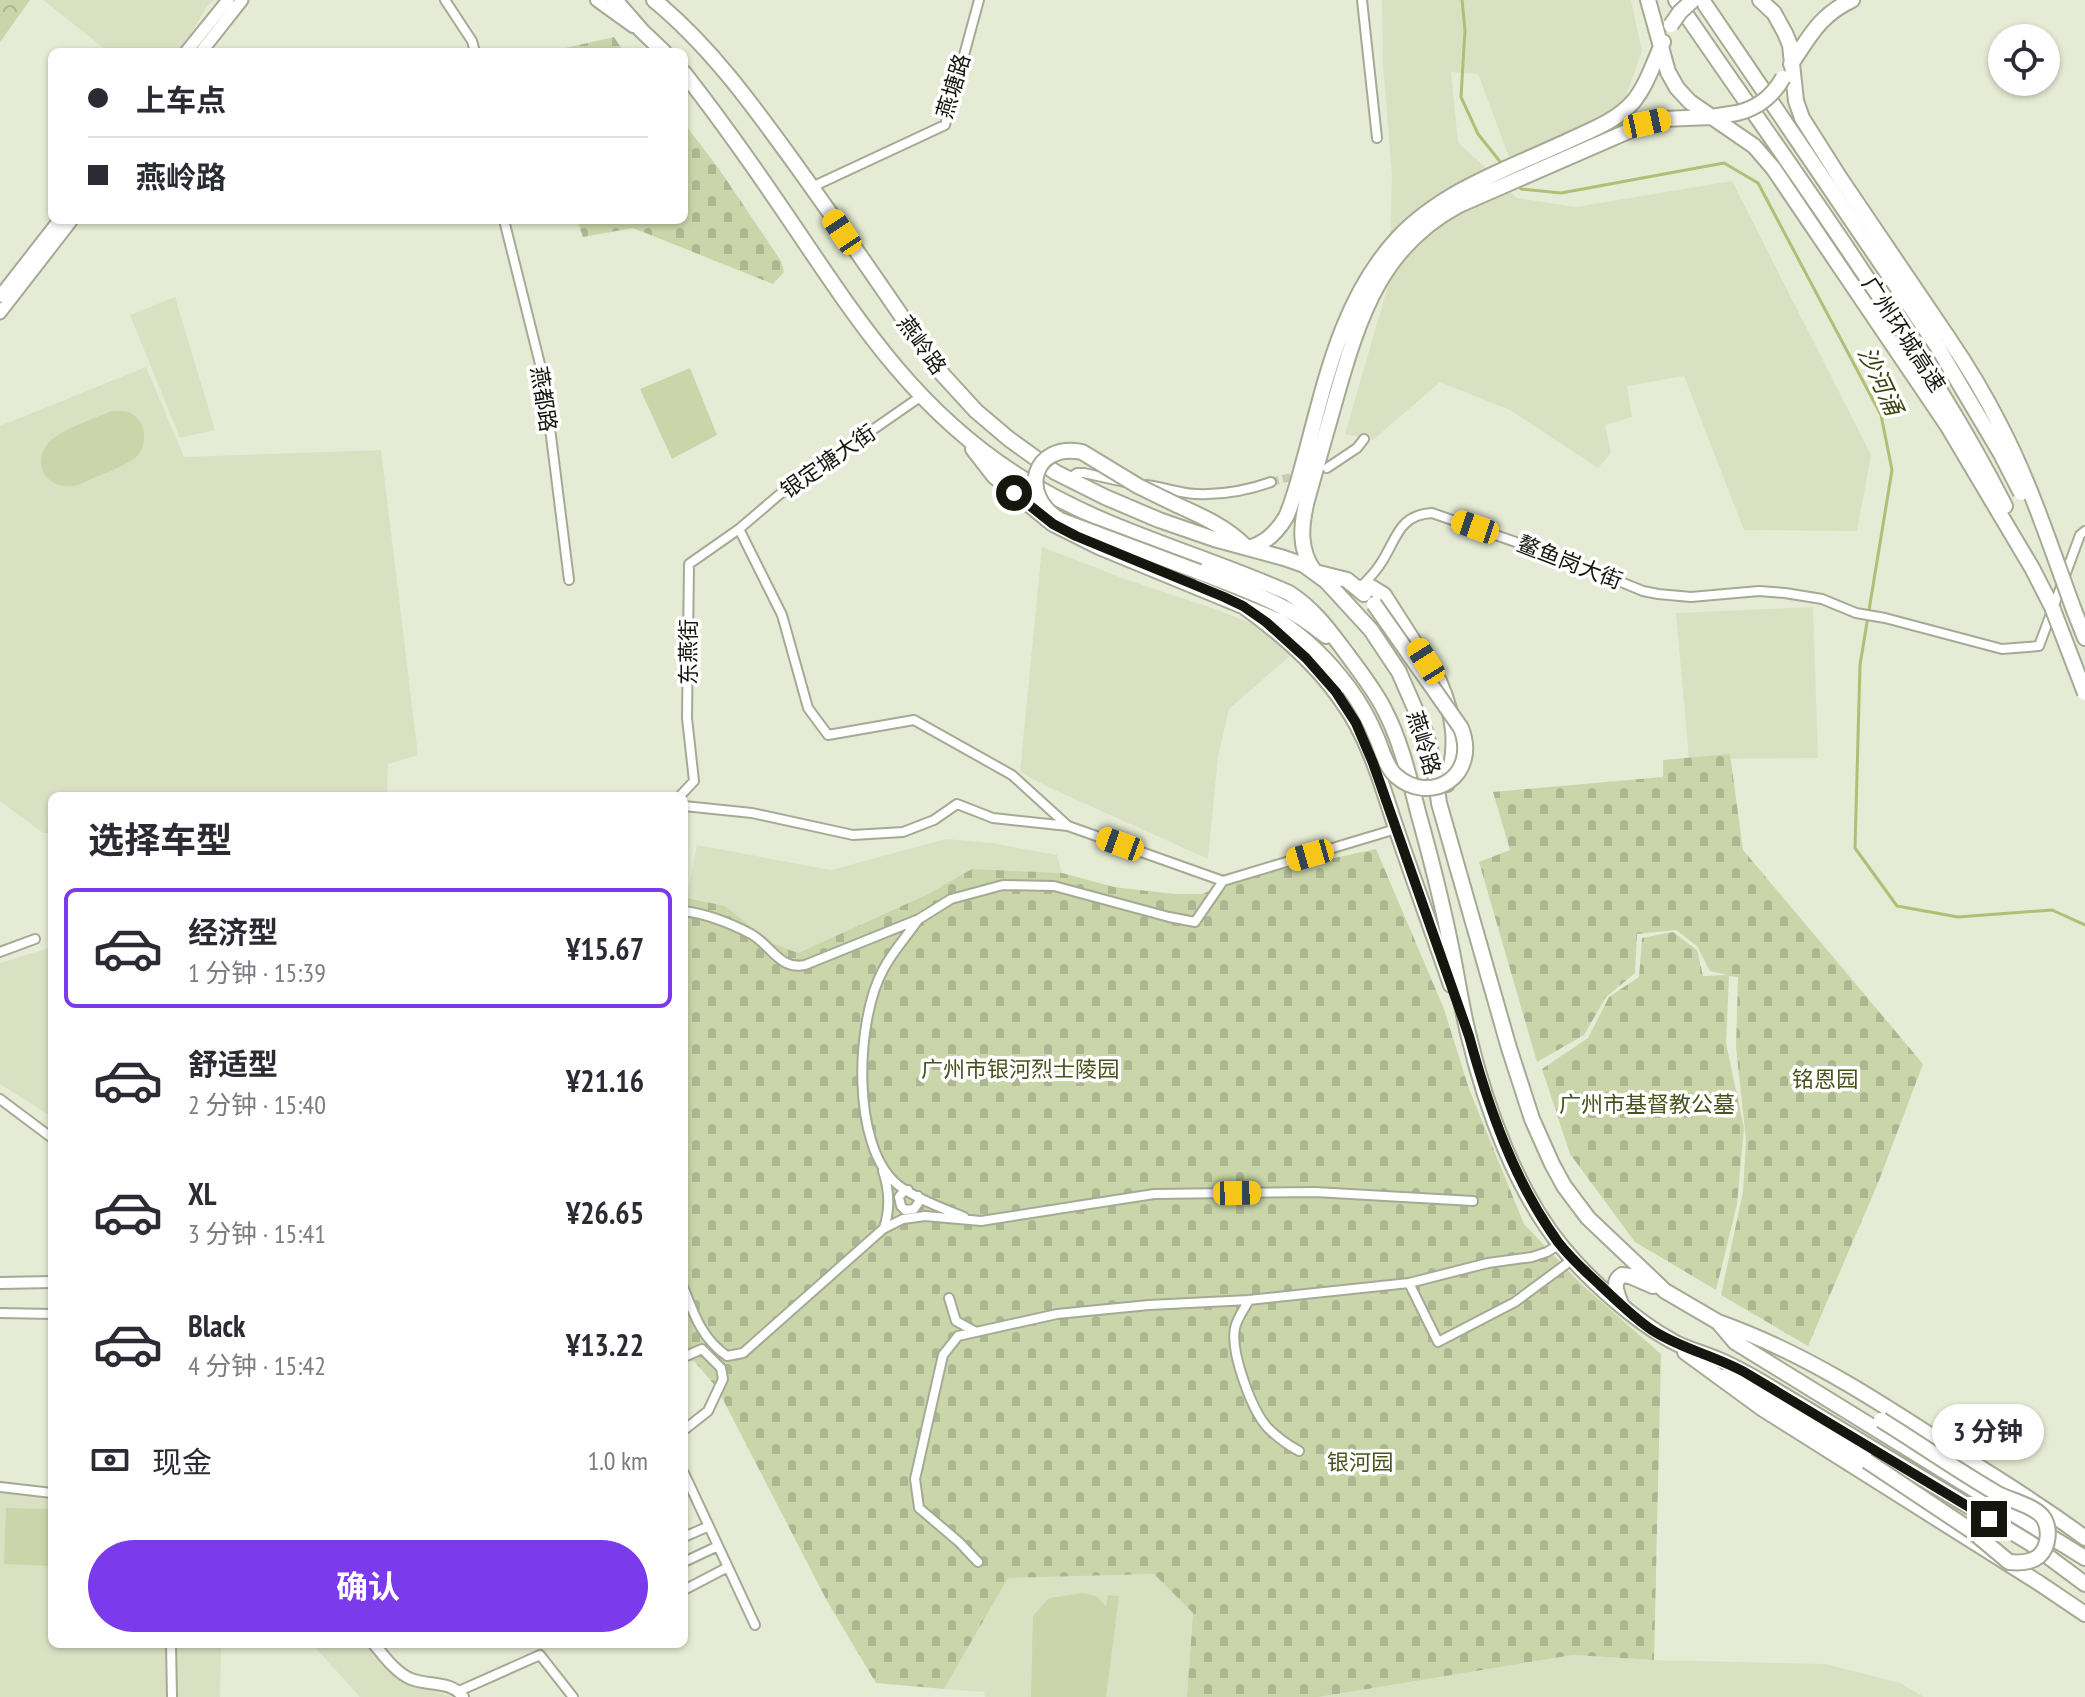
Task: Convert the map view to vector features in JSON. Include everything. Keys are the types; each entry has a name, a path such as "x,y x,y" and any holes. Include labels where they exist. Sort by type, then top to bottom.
{"highway":[{"path":"615,0 660,48"},
{"name":"燕岭路","path":"654,0 686,28 750,102 928,355 976,411 1055,472 1133,510 1214,539 1284,558 1315,572 1371,630 1399,672 1426,734 1439,803 1509,1048 1541,1142 1564,1186 1588,1218 1665,1291 1718,1322 1735,1342 2085,1558"},
{"name":"广州环城高速","path":"1676,0 1951,406 2028,553 2085,693"},
{"path":"966,439 994,476 1053,524 1099,547 1279,621 1296,632 1327,660 1349,688 1369,722 1387,763 1398,777 1418,786 1433,787 1448,782 1458,772 1467,751 1461,728 1374,604 1347,580 1315,572 1302,548 1302,519 1340,337 1363,286 1392,245 1416,221 1442,202 1499,172 1615,119 1632,103 1641,92 1671,25 1693,0"},
{"name":"广州环城高速","path":"1702,0 1937,346 2008,467 2040,531 2085,638"},
{"path":"1760,0 1778,17 1790,45 1792,63 1789,81"},
{"path":"1792,63 1820,21 1836,7 1852,0"},
{"path":"1649,3 1673,83 1690,102 1760,152 1783,182 1934,405 2032,568 2052,607"},
{"path":"1641,92 1653,46 1649,3"},
{"path":"1666,61 1666,41 1671,25"},
{"path":"1785,33 1789,81 1798,109 1956,349 2000,425 2031,495 2074,610"},
{"path":"1346,653 1290,610 1262,596 1051,515 1039,500 1035,482 1040,466 1063,451 1082,452 1129,481 1234,535 1248,548 1262,543 1271,536 1290,508 1329,396 1368,302 1388,266 1416,234 1439,216 1467,201 1623,131 1663,119 1711,117 1750,109 1789,81 1808,38"},
{"name":"燕岭路","path":"688,78 881,351 920,397 966,439 1019,477 1075,507 1289,593 1326,625 1378,697 1391,723 1432,862 1469,1036 1489,1105 1509,1155 1537,1210 1573,1259 1650,1328 1676,1344 1718,1359 1760,1381 2030,1543 2085,1584"},
{"path":"1690,102 1713,112 1737,113"},
{"path":"1663,119 1710,124 1741,137"},
{"path":"1359,588 1371,587 1384,595 1445,695 1455,747 1453,764 1439,803"},
{"path":"1243,606 1306,658 1346,705 1365,741 1469,1036"},
{"path":"1622,1306 1615,1283 1622,1275 1665,1291"},
{"path":"1676,1344 1867,1461 1972,1531 2009,1562 2031,1561 2046,1546 2047,1524 2039,1513 2002,1496 1718,1322"},
{"path":"1718,1322 1762,1340 1874,1398 2085,1538"},
{"path":"1676,1344 1763,1409 2085,1614"}],"main road":[{"path":"189,48 228,0"},
{"path":"204,48 242,0"},
{"path":"597,0 642,31"},
{"path":"0,296 56,224"},
{"path":"0,313 69,224"}],"street":[{"path":"445,0 474,48"},
{"name":"燕塘路","path":"812,187 945,125 979,0"},
{"path":"1362,0 1377,138"},
{"name":"燕都路","path":"505,224 544,380 569,580"},
{"name":"银定塘大街","path":"739,529 780,494 920,397"},
{"path":"1327,468 1357,448 1364,439"},
{"path":"1068,479 1077,473 1084,473 1121,483 1196,494 1218,494 1271,482"},
{"name":"鳌鱼岗大街","path":"1359,588 1375,572 1403,525 1412,516 1432,513 1562,558 1643,591 1677,597 1759,591 1785,593 1822,599 1856,613 2002,649 2039,646 2080,535 2085,531"},
{"path":"739,529 782,615 808,708 828,735 914,720 1012,775 1068,826"},
{"name":"东燕街","path":"684,792 694,781 687,718 689,564 739,529"},
{"path":"688,806 752,813 853,835 903,832 934,820 957,804 993,818 1068,826 1223,881 1396,829"},
{"path":"688,912 712,916 754,936 794,967 919,919 951,899 992,887 1015,884 1054,886 1195,922 1223,881"},
{"path":"919,919 882,970 867,1011 863,1110 876,1156 897,1184 937,1206 973,1220"},
{"path":"0,952 35,939"},
{"path":"0,1099 48,1135"},
{"path":"881,1163 888,1194 887,1220 883,1229"},
{"path":"908,1190 899,1197 901,1206 910,1214 981,1221 1154,1194 1315,1192 1473,1201"},
{"path":"688,1299 698,1324 714,1347 727,1356 743,1353 883,1229 910,1214 919,1202 918,1196"},
{"path":"978,1562 919,1508 915,1479 943,1355 958,1336 1057,1314 1249,1300 1409,1283 1488,1263 1532,1257 1560,1244"},
{"path":"1409,1283 1438,1342 1515,1302 1573,1259"},
{"path":"0,1283 48,1282"},
{"path":"949,1298 956,1321 977,1332"},
{"path":"1249,1300 1235,1326 1235,1356 1256,1410 1267,1427 1299,1451"},
{"path":"0,1313 48,1314"},
{"path":"688,1355 702,1349 721,1368 723,1379 708,1411 688,1427"},
{"path":"688,1481 755,1625"},
{"path":"0,1487 48,1493"},
{"path":"688,1535 709,1526"},
{"path":"688,1560 718,1546"},
{"path":"688,1588 728,1567"},
{"path":"171,1648 172,1697"},
{"path":"378,1648 408,1678 450,1686 461,1694 540,1655 573,1697"}],"shaded area":[{"path":"43,0 214,0 180,48 104,48"},
{"path":"1382,0 1631,0 1642,51 1623,104 1559,139 1509,157 1478,74 1451,72 1458,142 1517,198 1576,207 1732,181 1871,455 1857,531 1744,530 1684,376 1627,386 1632,417 1605,425 1611,453 1598,468 1510,410 1440,382 1373,440 1345,434 1389,282 1392,175 1383,66"},
{"path":"175,297 215,430 180,438 130,315"},
{"path":"146,367 184,457 381,450 418,755 388,764 387,792 48,792 48,833 43,833 0,801 0,426"},
{"path":"1042,547 1264,629 1293,653 1229,709 1218,757 1208,859 1020,772"},
{"path":"1813,607 1818,758 1689,759 1676,613"},
{"path":"946,839 992,843 1057,855 1062,873 972,869 926,895 798,953 772,943 725,906 688,897 697,845 831,870"},
{"path":"48,948 48,1114 0,1084 0,963"},
{"path":"0,1487 48,1493 48,1648 221,1648 220,1697 0,1697"},
{"path":"1154,1574 1193,1613 1187,1697 985,1697 984,1692 944,1689 1008,1578"},
{"path":"316,1648 374,1648 404,1682 452,1697 360,1697"},
{"path":"1573,1655 1826,1664 1900,1683 1924,1697 1319,1697"}],"green space":[{"path":"0,0 30,0 0,42"},
{"path":"614,37 621,48 566,48"},
{"path":"688,128 781,261 784,272 773,284 633,228 583,237 578,224 688,224"},
{"path":"690,368 717,435 672,459 640,389"},
{"path":"111,411 129,412 139,420 144,437 138,455 122,466 74,486 56,484 49,479 41,465 46,446 66,430"},
{"name":"铭恩园","path":"1730,754 1743,850 1923,1064 1878,1183 1808,1346 1721,1295 1743,1192 1746,1140 1736,1047 1738,977 1729,976 1726,1043 1744,1128 1737,1204 1716,1290 1635,1242 1570,1154 1542,1069 1588,1038 1609,997 1639,977 1642,938 1673,932 1697,950 1703,976 1728,975 1710,971 1697,946 1676,930 1637,934 1635,973 1606,997 1584,1035 1537,1062 1479,862 1510,850 1493,792 1663,777 1663,760"},
{"path":"1376,849 1444,1009 1469,1089 1524,1224 1581,1284 1661,1354 1654,1660 1573,1655 1319,1697 1187,1697 1193,1613 1154,1574 1008,1578 944,1689 876,1683 827,1601 717,1388 695,1362 688,1360 688,898 725,906 772,943 798,953 926,895 972,869 1062,873 1114,887 1174,894 1202,894 1237,879"},
{"path":"6,1508 48,1509 48,1566 4,1564"},
{"path":"1083,1593 1096,1596 1106,1606 1108,1595 1119,1596 1106,1697 1031,1697 1033,1616 1049,1598"}],"waterway":[{"name":"沙河涌","path":"1462,0 1465,30 1461,97 1478,134 1502,164"},
{"name":"沙河涌","path":"1519,186 1521,189 1561,193 1724,163 1758,183 1881,415 1892,470 1860,665 1855,848 1897,906 1958,917 2052,910 2085,925"}],"tunnel":[{"path":"1271,482 1327,468"}],"route":[{"path":"1014,493 1053,524 1076,536 1243,606 1306,658 1346,705 1373,763 1499,1130 1537,1210 1573,1259 1650,1328 1676,1344 1746,1373 1989,1519"}],"park label":[{"name":"广州市银河烈士陵园","path":"1020,1069"},
{"name":"广州市基督教公墓","path":"1647,1104"},
{"name":"银河园","path":"1360,1462"}]}
